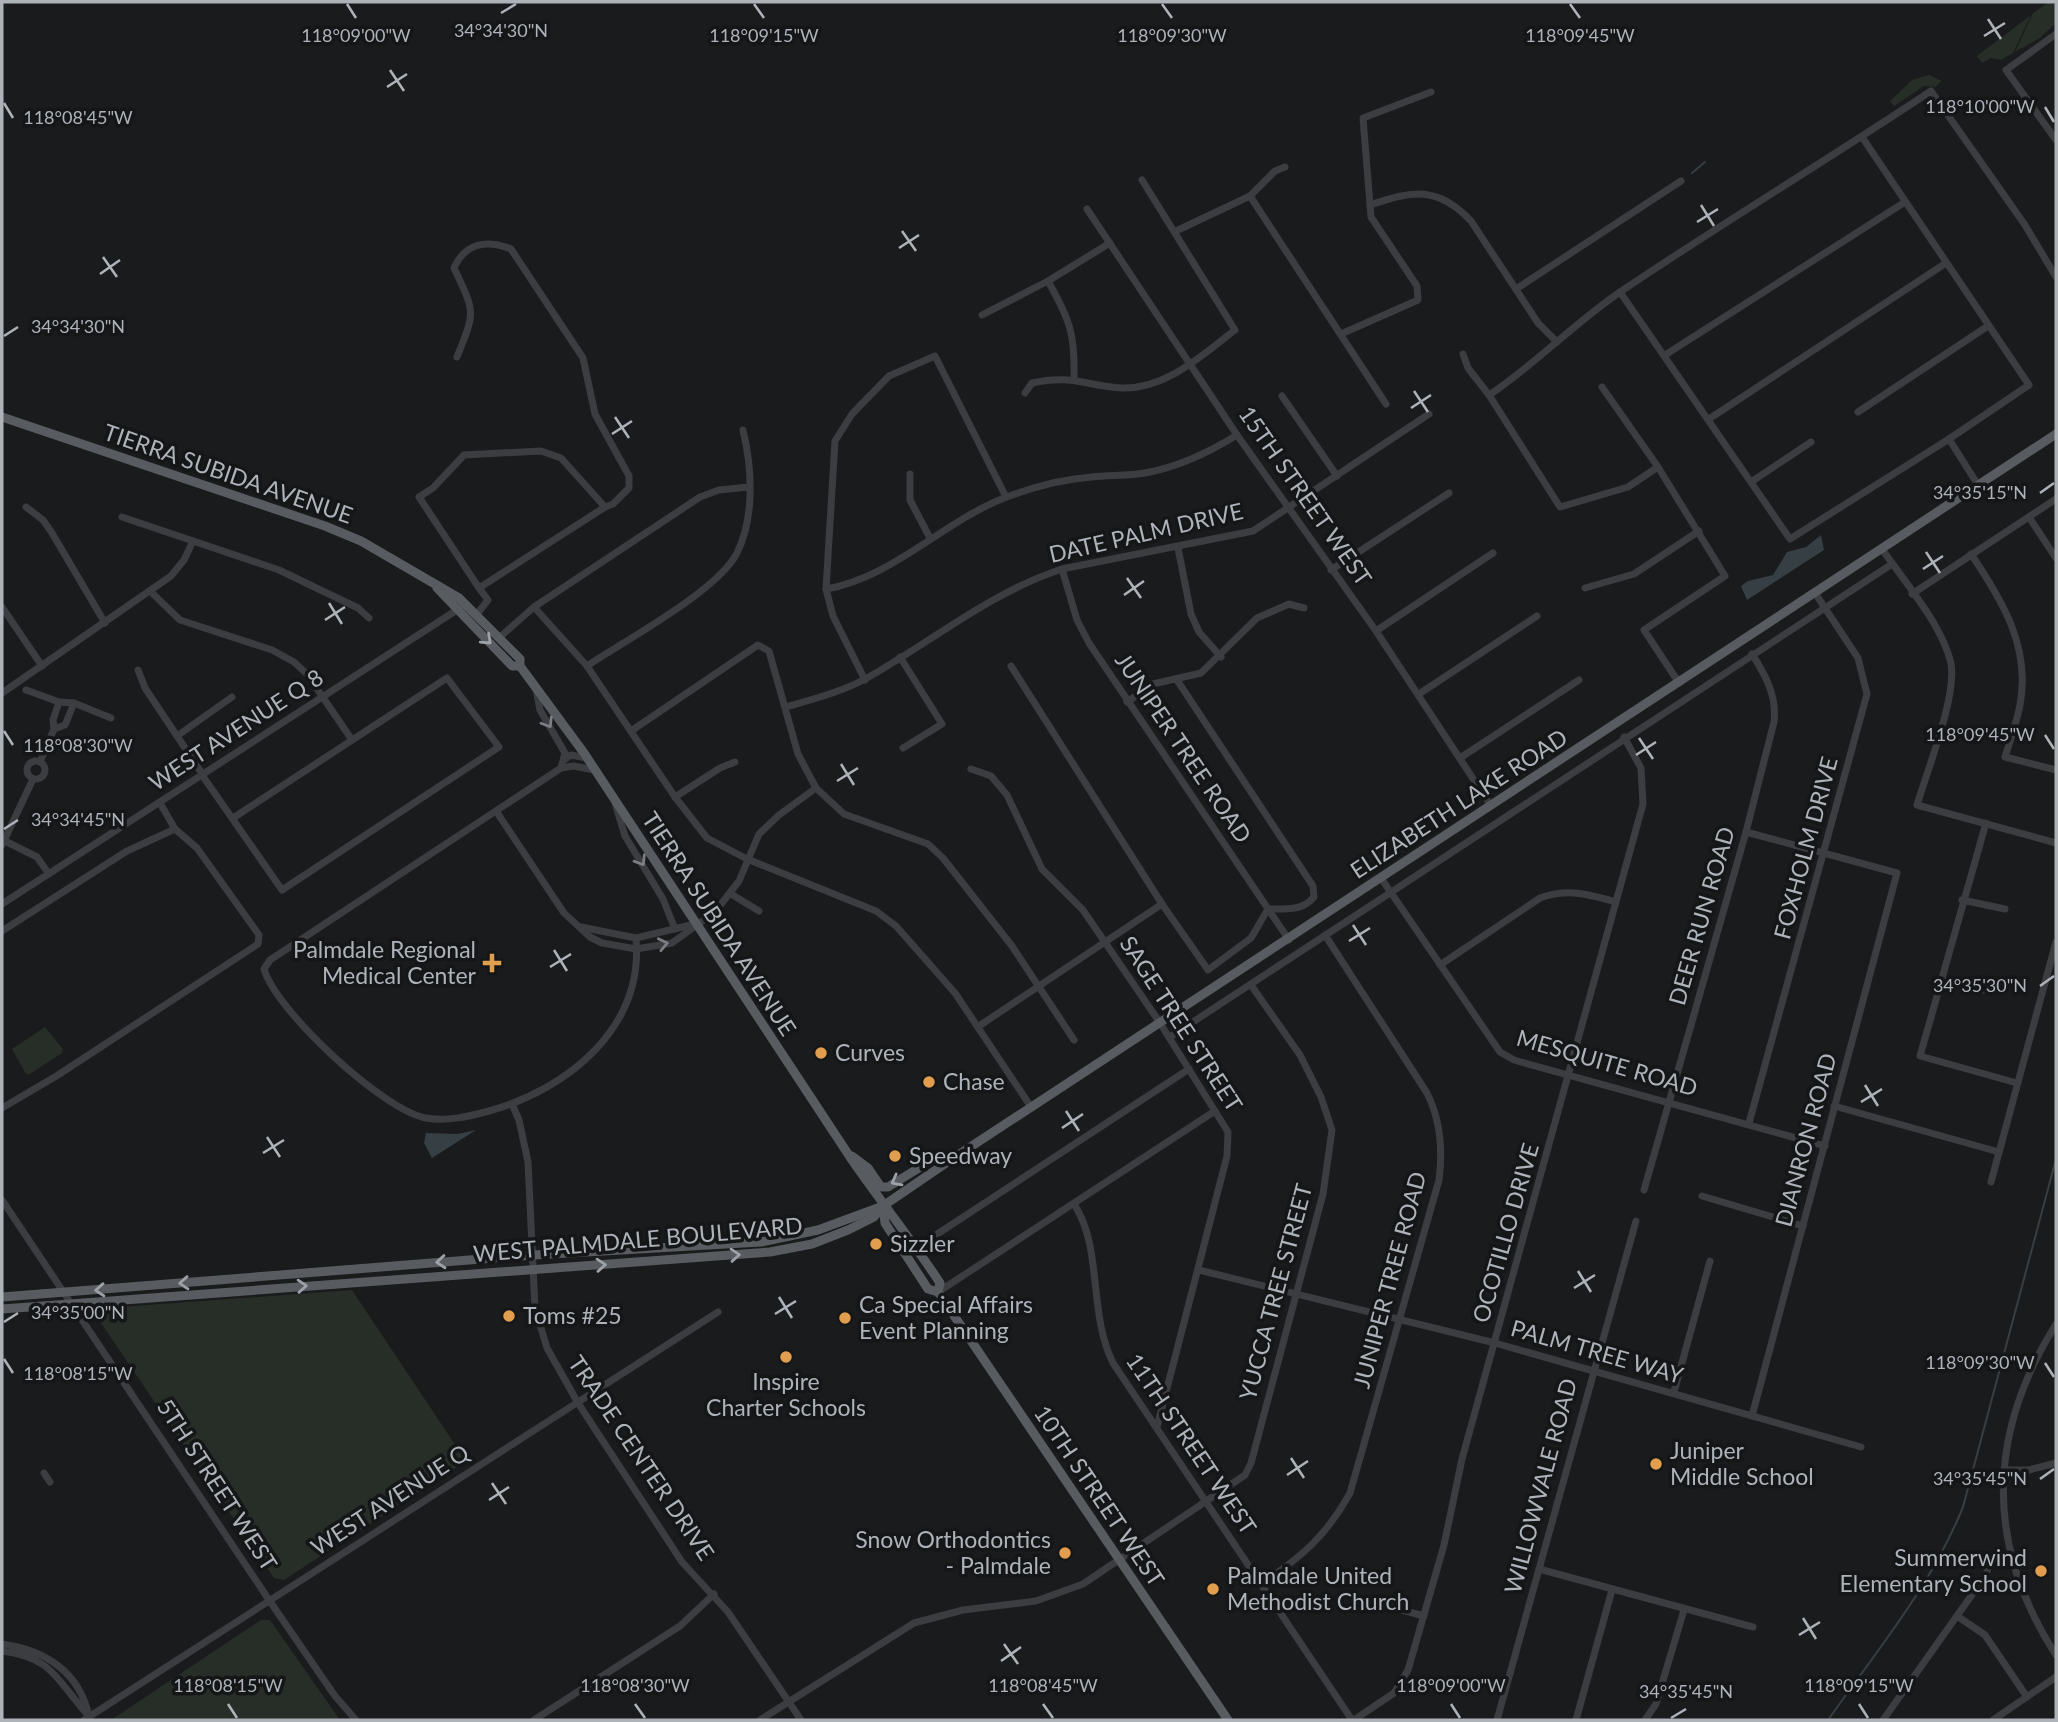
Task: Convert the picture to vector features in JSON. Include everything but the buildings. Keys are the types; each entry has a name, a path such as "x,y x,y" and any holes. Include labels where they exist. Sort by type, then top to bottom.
{"main road":[{"name":"TIERRA SUBIDA AVENUE","path":"2,416 325,526 361,541 467,604 520,659 520,666 587,758 883,1206"},
{"name":"ELIZABETH LAKE ROAD","path":"883,1206 2056,434"},
{"name":"TIERRA SUBIDA AVENUE","path":"433,584 455,610 512,666 520,666"},
{"path":"845,1149 867,1168 881,1187 888,1187 940,1155 957,1156"},
{"name":"10TH STREET WEST","path":"883,1206 896,1217 940,1283 938,1292"},
{"name":"10TH STREET WEST","path":"883,1206 885,1223 890,1231 929,1289 938,1292 1228,1720"},
{"name":"WEST PALMDALE BOULEVARD","path":"2,1297 533,1255 767,1241 818,1230 883,1206"},
{"name":"WEST PALMDALE BOULEVARD","path":"2,1309 770,1252 829,1238 874,1217 883,1206"},
{"path":"767,1241 770,1252"},
{"path":"232,1280 234,1291"}],"street":[{"path":"2056,34 2006,70 2056,140"},
{"path":"1489,395 1527,370 1557,342 1620,292 1931,91 2025,225 2056,277"},
{"path":"1341,334 1418,300 1417,286 1371,217 1363,118 1431,92"},
{"path":"1620,292 1790,539 1949,439 2029,385 1862,137"},
{"path":"1176,231 1250,196 1284,167"},
{"path":"1025,393 1032,383 1074,378 1123,387 1143,386 1164,380 1191,364 1235,330 1142,180"},
{"path":"1516,289 1681,181"},
{"path":"1370,205 1423,192 1459,208 1471,220 1538,323 1557,342"},
{"path":"1250,196 1386,404"},
{"path":"1665,355 1905,202"},
{"name":"15TH STREET WEST","path":"1087,209 1237,435 1376,631 1492,806"},
{"path":"457,357 472,319 472,305 454,268 459,257 476,243 498,243 511,249 583,358 595,414 629,476 629,488 613,504 479,588"},
{"path":"982,315 1048,281 1110,243"},
{"path":"1709,419 1947,263"},
{"path":"1048,281 1064,309 1074,340 1074,378"},
{"path":"1858,412 1988,326"},
{"path":"1463,354 1468,368 1489,395 1560,507 1628,487 1658,467"},
{"path":"865,680 833,616 826,589 835,441 852,414 889,376 935,356 1006,497"},
{"path":"1602,387 1658,467 1725,576 1644,630 1679,683"},
{"path":"1282,396 1337,476"},
{"name":"DATE PALM DRIVE","path":"786,707 865,680 995,597 1062,569 1253,531 1429,414"},
{"path":"587,666 719,576 737,554 745,530 749,487 750,457 743,430"},
{"path":"826,589 867,577 971,512 1006,497 1048,483 1164,469 1195,458 1237,435"},
{"path":"1949,439 1978,485"},
{"path":"1751,482 1811,442"},
{"path":"477,614 488,602 419,497 433,488 464,456 541,451 561,458 605,507"},
{"path":"910,474 910,500 930,538"},
{"path":"499,637 534,607 700,497 719,490 749,487"},
{"path":"1331,570 1449,492"},
{"path":"1912,594 2056,499"},
{"path":"26,507 43,520 52,533 105,623"},
{"path":"122,517 279,570 358,608 369,618"},
{"path":"2029,517 2056,558"},
{"path":"1585,587 1634,574 1699,531"},
{"path":"2,692 171,576 184,560 192,541"},
{"path":"1178,548 1191,614 1199,632 1221,657"},
{"path":"1882,549 1939,635 1951,665 1950,692 1917,804 2056,843"},
{"path":"1376,631 1493,554"},
{"path":"1971,555 2014,625 2021,663 2021,703 2005,757 2056,770"},
{"path":"1170,1037 1624,737 1892,564"},
{"name":"JUNIPER TREE ROAD","path":"1062,569 1077,620 1127,702 1289,940"},
{"path":"150,591 180,620 272,650 294,662 307,674 352,740"},
{"name":"FOXHOLM DRIVE","path":"1749,1124 1826,852 1867,694 1858,658 1815,593"},
{"name":"WEST AVENUE Q 8","path":"2,904 467,604"},
{"path":"1127,702 1153,684 1201,673 1221,657 1257,618 1289,604 1304,608"},
{"path":"2,607 42,666"},
{"path":"534,607 587,666 675,797 707,838 747,859 886,918 905,935 947,983 979,1026 1031,1107"},
{"path":"1419,694 1537,616"},
{"path":"631,731 758,645 769,650 798,754 816,788 844,814 928,844 936,851 1012,946 1074,1040"},
{"name":"DEER RUN ROAD","path":"1644,1190 1746,832 1776,706 1769,684 1752,654"},
{"path":"900,657 942,723 903,748"},
{"path":"1011,666 1162,904 1208,970 1251,938 1268,909 1308,904 1314,897 1313,886 1177,680"},
{"path":"138,670 145,688 202,775 282,890 499,747 447,678 233,818"},
{"path":"1460,758 1578,680"},
{"path":"536,685 540,710 565,759"},
{"path":"26,690 60,702 74,703 111,718"},
{"path":"177,736 232,697"},
{"path":"33,779 41,778 45,773 40,762 54,729 53,720 60,702"},
{"path":"54,729 65,724 74,703"},
{"name":"OCOTILLO DRIVE","path":"1353,1720 1394,1693 1408,1670 1424,1616 1495,1343 1643,804 1641,768 1624,737"},
{"path":"561,768 565,759 571,755 587,758"},
{"path":"33,779 27,773 27,767 34,761 40,762"},
{"path":"675,797 720,768 735,762"},
{"path":"594,770 574,766 561,768 270,960 264,970 303,1030 407,1112 440,1119 512,1104 570,1072 597,1051 623,1010 636,939"},
{"name":"SAGE TREE STREET","path":"971,769 991,775 1007,795 1042,869 1083,910 1170,1037 1228,1132 1227,1156 1157,1427"},
{"path":"33,779 4,843 37,857 49,874"},
{"path":"496,811 564,913 602,943 636,949 672,943 684,937 696,924 715,912 731,894 766,827 816,788"},
{"path":"614,799 625,836 663,898 673,917 675,929"},
{"path":"2,1108 58,1075 258,944 259,935 238,902 219,883 197,848 175,829 160,803"},
{"path":"1986,823 1962,900 1920,1056 2017,1083"},
{"path":"2,931 127,851 175,829"},
{"path":"1746,832 1826,852"},
{"name":"DIANRON ROAD","path":"1752,1416 1897,873 1826,852"},
{"name":"MESQUITE ROAD","path":"1381,878 1500,1052 1514,1060 1825,1146"},
{"path":"1440,965 1540,898 1559,891 1579,892 1616,902"},
{"path":"731,894 759,911"},
{"path":"1962,900 2005,909"},
{"path":"979,1026 1162,904"},
{"path":"580,927 636,939 696,924"},
{"name":"JUNIPER TREE ROAD","path":"1262,1583 1313,1547 1337,1517 1350,1493 1439,1180 1441,1143 1438,1122 1427,1093 1325,935"},
{"path":"1991,1182 2056,942"},
{"path":"1940,980 1983,990"},
{"name":"YUCCA TREE STREET","path":"760,1720 915,1623 963,1610 1010,1606 1061,1594 1119,1562 1245,1475 1251,1463 1294,1293 1323,1194 1332,1130 1321,1097 1300,1055 1251,985"},
{"path":"916,1248 1189,1069"},
{"name":"TRADE CENTER DRIVE","path":"512,1104 519,1120 527,1158 535,1308 561,1376 682,1562 715,1594 801,1720"},
{"path":"1834,1106 1999,1152"},
{"path":"938,1292 1215,1111"},
{"path":"1702,1196 1803,1226"},
{"name":"5TH STREET WEST","path":"2,1200 74,1303 335,1696 356,1720"},
{"name":"11TH STREET WEST","path":"1074,1204 1087,1230 1099,1330 1104,1346 1206,1503 1353,1720"},
{"name":"WILLOWVALE ROAD","path":"1497,1720 1636,1222"},
{"path":"1674,1392 1710,1261"},
{"name":"PALM TREE WAY","path":"1199,1270 1495,1343 1861,1447"},
{"name":"WEST AVENUE Q","path":"88,1719 718,1312"},
{"path":"2056,1324 2026,1377 2009,1429 2005,1470 2008,1540 2016,1577 2041,1631 2056,1655"},
{"path":"2005,1470 2029,1469 2056,1463"},
{"path":"44,1473 50,1482"},
{"path":"1883,1720 1986,1575 1990,1560"},
{"path":"1539,1569 1753,1627"},
{"path":"1576,1720 1612,1590"},
{"path":"534,1720 680,1626 715,1594"},
{"path":"1373,1602 1424,1616"},
{"path":"1645,1720 1656,1704 1684,1610"},
{"path":"1957,1616 1985,1635 2027,1697"},
{"path":"2,1644 39,1652 61,1673 88,1719"},
{"path":"2,1651 41,1662 61,1673"},
{"path":"1993,1720 2056,1677"}],"shaded area":[{"path":"2049,2 2056,5 2056,23 2040,38 2015,52 2033,13"},
{"path":"2031,15 2013,53 2001,60 1991,58 1982,63 1977,56"},
{"path":"1929,75 1942,81 1935,87 1924,86 1894,106 1890,101 1912,80"},
{"path":"1821,535 1824,550 1747,600 1741,586 1748,581 1773,575 1787,552 1806,547"},
{"path":"45,1027 63,1049 62,1053 26,1074 12,1049"},
{"path":"476,1130 432,1158 424,1143 426,1133 458,1134"},
{"path":"352,1290 466,1461 284,1580 274,1578 99,1320 106,1308"},
{"path":"261,1620 270,1620 340,1720 111,1720"}],"waterway":[{"path":"1692,173 1705,162"},
{"path":"1828,1720 1919,1591 1963,1507 2056,1159"}],"place":[{"name":"Palmdale Regional Medical Center","path":"492,963"},
{"name":"Curves","path":"821,1053"},
{"name":"Chase","path":"929,1082"},
{"name":"Speedway","path":"895,1156"},
{"name":"Sizzler","path":"876,1244"},
{"name":"Toms #25","path":"509,1316"},
{"name":"Ca Special Affairs Event Planning","path":"845,1318"},
{"name":"Inspire Charter Schools","path":"786,1357"},
{"name":"Juniper Middle School","path":"1656,1464"},
{"name":"Snow Orthodontics - Palmdale","path":"1065,1553"},
{"name":"Summerwind Elementary School","path":"2041,1571"},
{"name":"Palmdale United Methodist Church","path":"1213,1589"}]}
